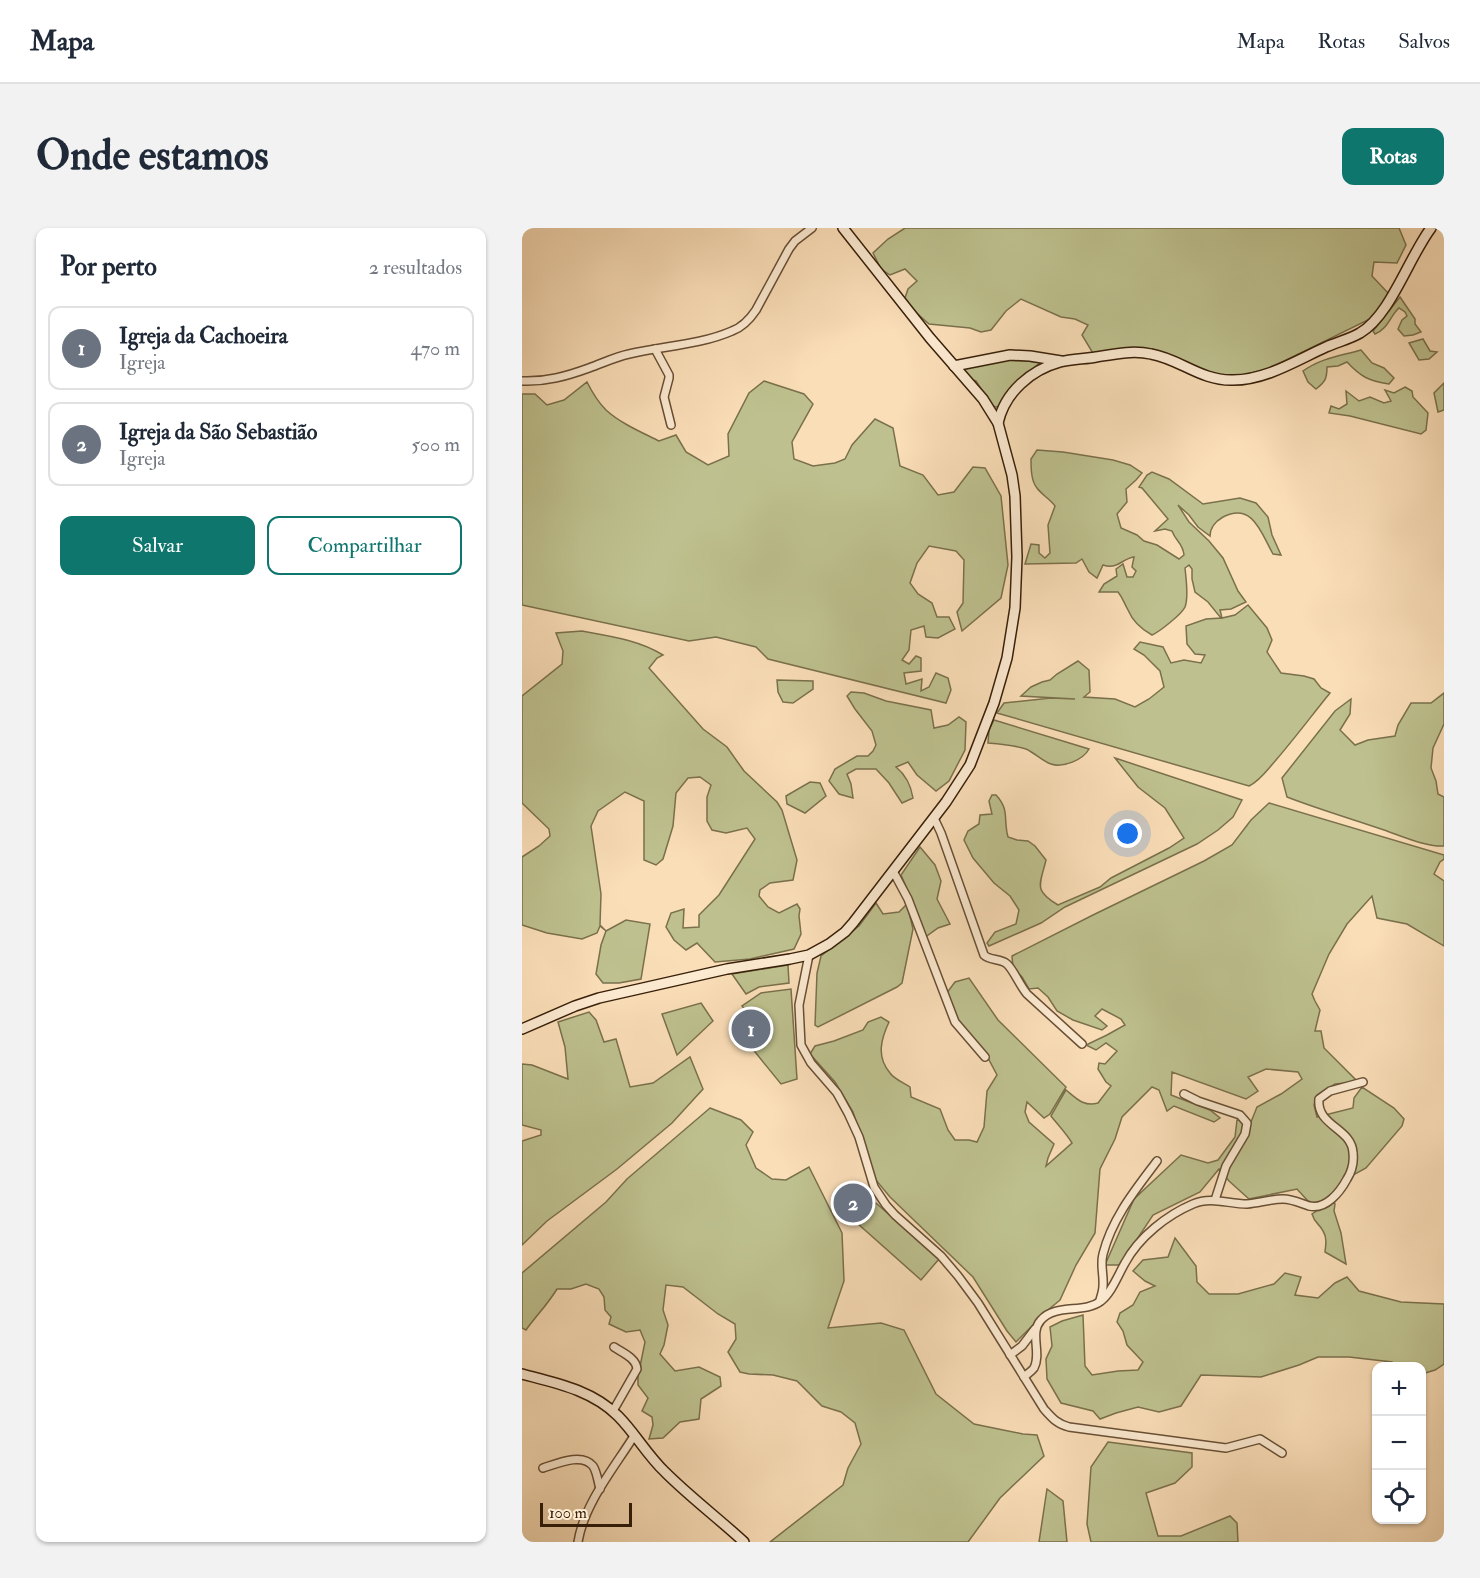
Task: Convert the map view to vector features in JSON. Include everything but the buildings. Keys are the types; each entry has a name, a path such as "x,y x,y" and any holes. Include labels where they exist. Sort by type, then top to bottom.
{"main road":[{"path":"522,1029 599,998 727,969 809,955 829,945 845,932 934,818 962,780 979,745 1001,682 1012,633 1017,585 1016,508 1012,475 998,423 983,399 843,228"},
{"path":"998,423 1005,404 1026,379 1041,369 1064,361 1121,353 1143,353 1160,356 1218,379 1244,380 1270,372 1361,333 1385,309 1431,228"},
{"path":"954,366 1010,355 1064,361"},
{"path":"522,1374 579,1390 600,1401 613,1412 663,1471 744,1542"}],"street":[{"path":"522,381 552,380 619,356 709,339 736,330 756,310 789,249 795,241 812,228"},
{"path":"655,349 669,375 664,397 670,425"},
{"path":"934,818 984,955 1007,964 1021,988 1082,1044"},
{"path":"893,871 908,899 955,1022 985,1057"},
{"path":"809,955 799,1005 801,1045 811,1063 837,1093 848,1113 862,1147 871,1179 879,1195 895,1215 949,1264 978,1303 1052,1419 1060,1425 1069,1427 1226,1448 1260,1439 1282,1453"},
{"path":"1010,1355 1022,1346 1040,1321 1051,1312 1086,1307 1099,1302 1110,1290 1132,1252 1154,1229 1195,1203 1215,1200 1244,1204 1285,1198 1312,1207 1327,1203 1347,1180 1354,1160 1351,1142 1325,1119 1318,1105 1319,1099 1330,1091 1363,1082"},
{"path":"1184,1094 1240,1115 1246,1123 1245,1134 1226,1166 1215,1200"},
{"path":"1099,1302 1104,1286 1101,1266 1109,1238 1123,1208 1157,1161"},
{"path":"1024,1377 1034,1367 1036,1361 1037,1327"},
{"path":"613,1412 637,1370 634,1361 614,1347"},
{"path":"578,1542 591,1504 634,1436"},
{"path":"543,1468 571,1459 580,1459 593,1467 600,1489"}],"green space":[{"path":"905,228 1399,228 1406,245 1397,263 1374,262 1372,276 1389,294 1372,318 1270,368 1244,375 1219,377 1158,352 1094,355 1082,335 1088,325 1075,319 1061,317 1021,299 1006,311 991,330 981,332 970,328 929,324 911,308 905,298 908,289 917,281 905,269 890,275 881,269 873,253"},
{"path":"1400,297 1421,332 1404,336 1398,329 1402,320 1407,316 1399,308 1386,326 1375,334 1373,331"},
{"path":"1423,339 1430,351 1437,352 1429,359 1419,360 1409,343"},
{"path":"1361,350 1372,363 1384,368 1394,378 1389,384 1366,378 1347,362 1327,367 1325,380 1316,389 1308,382 1303,371 1317,363"},
{"path":"1007,360 1041,362 1017,381 999,406 992,406 976,381 970,379 961,369"},
{"path":"764,381 804,394 813,404 792,442 794,459 813,466 845,459 852,445 875,419 893,428 900,466 923,475 938,495 954,492 973,467 985,468 1001,496 1008,565 1001,598 962,631 957,612 963,603 964,560 956,551 929,546 917,563 910,583 918,594 932,603 937,617 949,617 955,629 938,638 926,637 924,626 911,630 909,650 902,660 909,664 916,656 921,658 921,671 904,673 906,684 922,679 921,691 929,687 936,673 948,678 951,690 946,703 768,659 756,647 716,637 689,641 522,605 522,394 535,394 547,405 564,400 587,382 600,404 618,419 659,441 676,435 686,452 708,465 729,456 728,434 749,393"},
{"path":"1444,383 1444,410 1438,412 1434,393"},
{"path":"1405,387 1412,391 1413,397 1428,413 1426,430 1421,434 1329,413 1331,406 1339,409 1347,404 1346,391 1359,401 1370,397 1384,403 1391,401 1385,390 1394,393"},
{"path":"1037,450 1113,460 1130,465 1142,473 1126,489 1127,502 1117,514 1121,528 1144,541 1157,545 1179,559 1184,555 1183,551 1172,531 1165,529 1155,531 1168,519 1139,487 1147,475 1152,472 1169,479 1203,504 1240,498 1256,503 1268,517 1272,535 1281,555 1273,554 1260,529 1249,517 1233,513 1223,517 1214,525 1210,536 1198,527 1178,505 1189,522 1223,558 1238,591 1246,602 1231,609 1220,610 1222,618 1235,615 1248,605 1267,628 1272,640 1267,652 1281,673 1314,679 1321,688 1330,693 1267,771 1253,784 1249,786 997,713 1004,703 1051,698 1075,699 1021,696 1031,687 1050,680 1078,661 1089,670 1090,692 1084,697 1115,699 1135,707 1164,687 1160,671 1144,655 1134,649 1140,642 1163,647 1171,663 1184,660 1201,663 1205,655 1195,654 1187,644 1186,626 1206,619 1221,618 1208,602 1195,592 1192,569 1189,565 1185,568 1187,593 1185,607 1180,614 1152,635 1135,622 1118,592 1099,592 1104,584 1117,576 1116,569 1123,564 1127,577 1133,577 1136,571 1132,567 1134,557 1116,565 1103,565 1097,578 1089,572 1082,559 1076,563 1025,564 1031,544 1039,545 1039,553 1045,558 1050,553 1048,525 1055,506 1034,482 1031,459"},
{"path":"582,631 634,642 663,655 657,658 649,668 703,729 727,747 744,771 777,802 782,810 797,860 793,880 770,883 760,890 759,896 768,907 779,913 797,904 800,909 801,934 794,949 750,959 715,962 697,943 686,950 674,940 666,927 671,913 684,909 683,928 699,927 699,915 719,895 755,839 747,828 726,833 712,830 707,821 707,797 711,785 700,777 688,778 676,793 673,826 663,859 656,865 644,860 644,801 625,792 598,811 591,826 601,894 600,925 606,931 600,926 597,933 582,939 547,933 522,925 522,857 550,836 549,829 522,803 522,696 562,664 563,651 556,633"},
{"path":"777,680 813,681 813,689 793,703 783,702 778,692"},
{"path":"851,692 864,693 886,701 931,710 934,728 948,725 959,717 966,722 965,750 949,781 936,791 917,775 908,762 896,767 908,781 913,798 902,803 889,783 876,769 856,769 847,774 853,798 839,794 829,781 835,769 857,756 868,756 876,745 872,731 847,696"},
{"path":"1444,693 1444,724 1433,748 1431,768 1438,794 1444,797 1444,846 1412,840 1287,797 1282,778 1335,711 1351,699 1350,714 1340,730 1355,745 1368,740 1395,736 1398,725 1411,703 1431,703"},
{"path":"994,720 1089,749 1082,757 1072,762 1061,765 1051,764 1026,749 988,743 989,730"},
{"path":"1115,758 1242,800 1233,817 1197,844 1065,907 1041,923 989,946 987,943 995,932 1016,924 1019,910 1010,896 994,883 973,858 964,840 968,831 979,824 980,815 992,814 989,801 992,795 996,795 1003,805 1008,837 1028,841 1046,860 1040,886 1045,895 1058,905 1100,887 1111,878 1184,838 1165,808 1138,787"},
{"path":"810,782 820,783 826,796 805,813 787,804 786,796"},
{"path":"1269,803 1444,855 1444,859 1434,874 1444,881 1444,946 1407,924 1377,918 1372,896 1347,924 1329,954 1312,994 1320,1010 1315,1031 1321,1031 1324,1048 1358,1082 1335,1084 1317,1095 1314,1105 1317,1117 1353,1108 1354,1098 1362,1087 1394,1108 1404,1119 1402,1126 1366,1168 1344,1180 1330,1196 1335,1204 1334,1211 1341,1233 1346,1264 1325,1252 1325,1236 1312,1214 1318,1210 1316,1203 1308,1201 1297,1189 1249,1199 1219,1169 1200,1192 1153,1215 1120,1265 1105,1265 1134,1199 1181,1155 1208,1163 1218,1160 1235,1137 1237,1120 1251,1122 1257,1107 1302,1079 1298,1072 1266,1069 1248,1077 1258,1091 1246,1099 1172,1072 1171,1095 1210,1110 1220,1118 1214,1122 1174,1106 1167,1111 1159,1090 1152,1087 1122,1117 1115,1139 1100,1169 1095,1233 1076,1265 1060,1300 1016,1342 973,1277 890,1197 875,1179 853,1112 835,1082 810,1054 815,1046 863,1030 868,1022 881,1017 889,1022 881,1054 890,1073 910,1087 911,1097 940,1109 948,1130 955,1140 977,1142 984,1127 987,1091 997,1075 989,1060 961,1027 946,994 955,982 969,978 998,1020 1066,1087 1050,1114 1044,1118 1027,1102 1025,1112 1029,1122 1054,1144 1046,1166 1072,1143 1051,1116 1066,1090 1081,1101 1093,1104 1098,1103 1111,1086 1098,1069 1099,1063 1105,1064 1117,1051 1106,1043 1096,1050 1086,1045 1125,1025 1121,1019 1102,1009 1095,1016 1107,1026 1102,1030 1073,1020 1057,1011 1048,997 1038,988 1029,989 1013,968 1012,956 1232,845 1251,820"},
{"path":"920,847 935,865 941,881 937,899 950,924 938,928 924,938 915,907 901,875"},
{"path":"876,903 883,914 899,912 907,904 913,929 902,983 818,1027 815,1025 817,973 821,956 859,926"},
{"path":"626,920 650,924 641,979 603,983 596,974 606,931"},
{"path":"788,965 789,983 759,987 746,994 732,974"},
{"path":"791,989 797,1079 781,1084 751,1047 764,1037 761,1031 768,1026 761,1017 754,1022 742,1006 761,993"},
{"path":"701,1003 713,1021 677,1055 662,1014"},
{"path":"589,1012 596,1020 604,1042 616,1039 630,1087 653,1083 690,1057 703,1089 672,1123 617,1169 547,1221 522,1245 522,1141 541,1135 541,1130 522,1125 522,1064 532,1065 568,1079 565,1047 558,1022"},
{"path":"710,1108 741,1120 753,1132 746,1145 756,1168 772,1179 786,1180 809,1167 842,1233 844,1281 828,1328 881,1323 904,1330 936,1394 974,1424 1037,1435 1044,1456 1000,1498 968,1542 770,1542 843,1485 848,1468 861,1444 855,1423 841,1412 822,1406 797,1381 773,1375 740,1372 728,1352 736,1339 735,1324 683,1287 666,1285 663,1310 668,1325 660,1354 675,1371 699,1367 720,1377 721,1386 701,1399 699,1419 680,1422 663,1438 649,1439 653,1425 652,1417 642,1411 648,1398 638,1385 645,1342 640,1330 626,1332 609,1324 611,1317 605,1310 604,1297 599,1289 586,1284 571,1289 557,1289 526,1330 522,1328 522,1273 606,1202 627,1179"},
{"path":"876,1203 939,1259 921,1280 857,1223"},
{"path":"1175,1238 1196,1266 1197,1282 1209,1294 1238,1294 1274,1284 1285,1273 1301,1277 1295,1295 1318,1298 1335,1283 1347,1277 1359,1291 1401,1302 1444,1304 1444,1364 1426,1373 1426,1362 1318,1357 1261,1377 1201,1375 1181,1406 1159,1412 1138,1407 1100,1419 1093,1411 1061,1403 1047,1379 1046,1359 1052,1346 1050,1327 1083,1315 1085,1366 1092,1375 1138,1370 1143,1362 1127,1345 1123,1331 1117,1322 1120,1313 1133,1305 1140,1292 1155,1286 1133,1271 1143,1260 1168,1257"},
{"path":"1108,1442 1192,1453 1192,1467 1175,1483 1146,1493 1158,1536 1181,1536 1230,1516 1237,1523 1238,1542 1091,1542 1087,1524 1091,1467"},
{"path":"1047,1489 1063,1501 1067,1542 1039,1542"}],"place":[{"name":"Igreja da Cachoeira","path":"751,1029"},
{"name":"Igreja da São Sebastião","path":"853,1203"}]}
